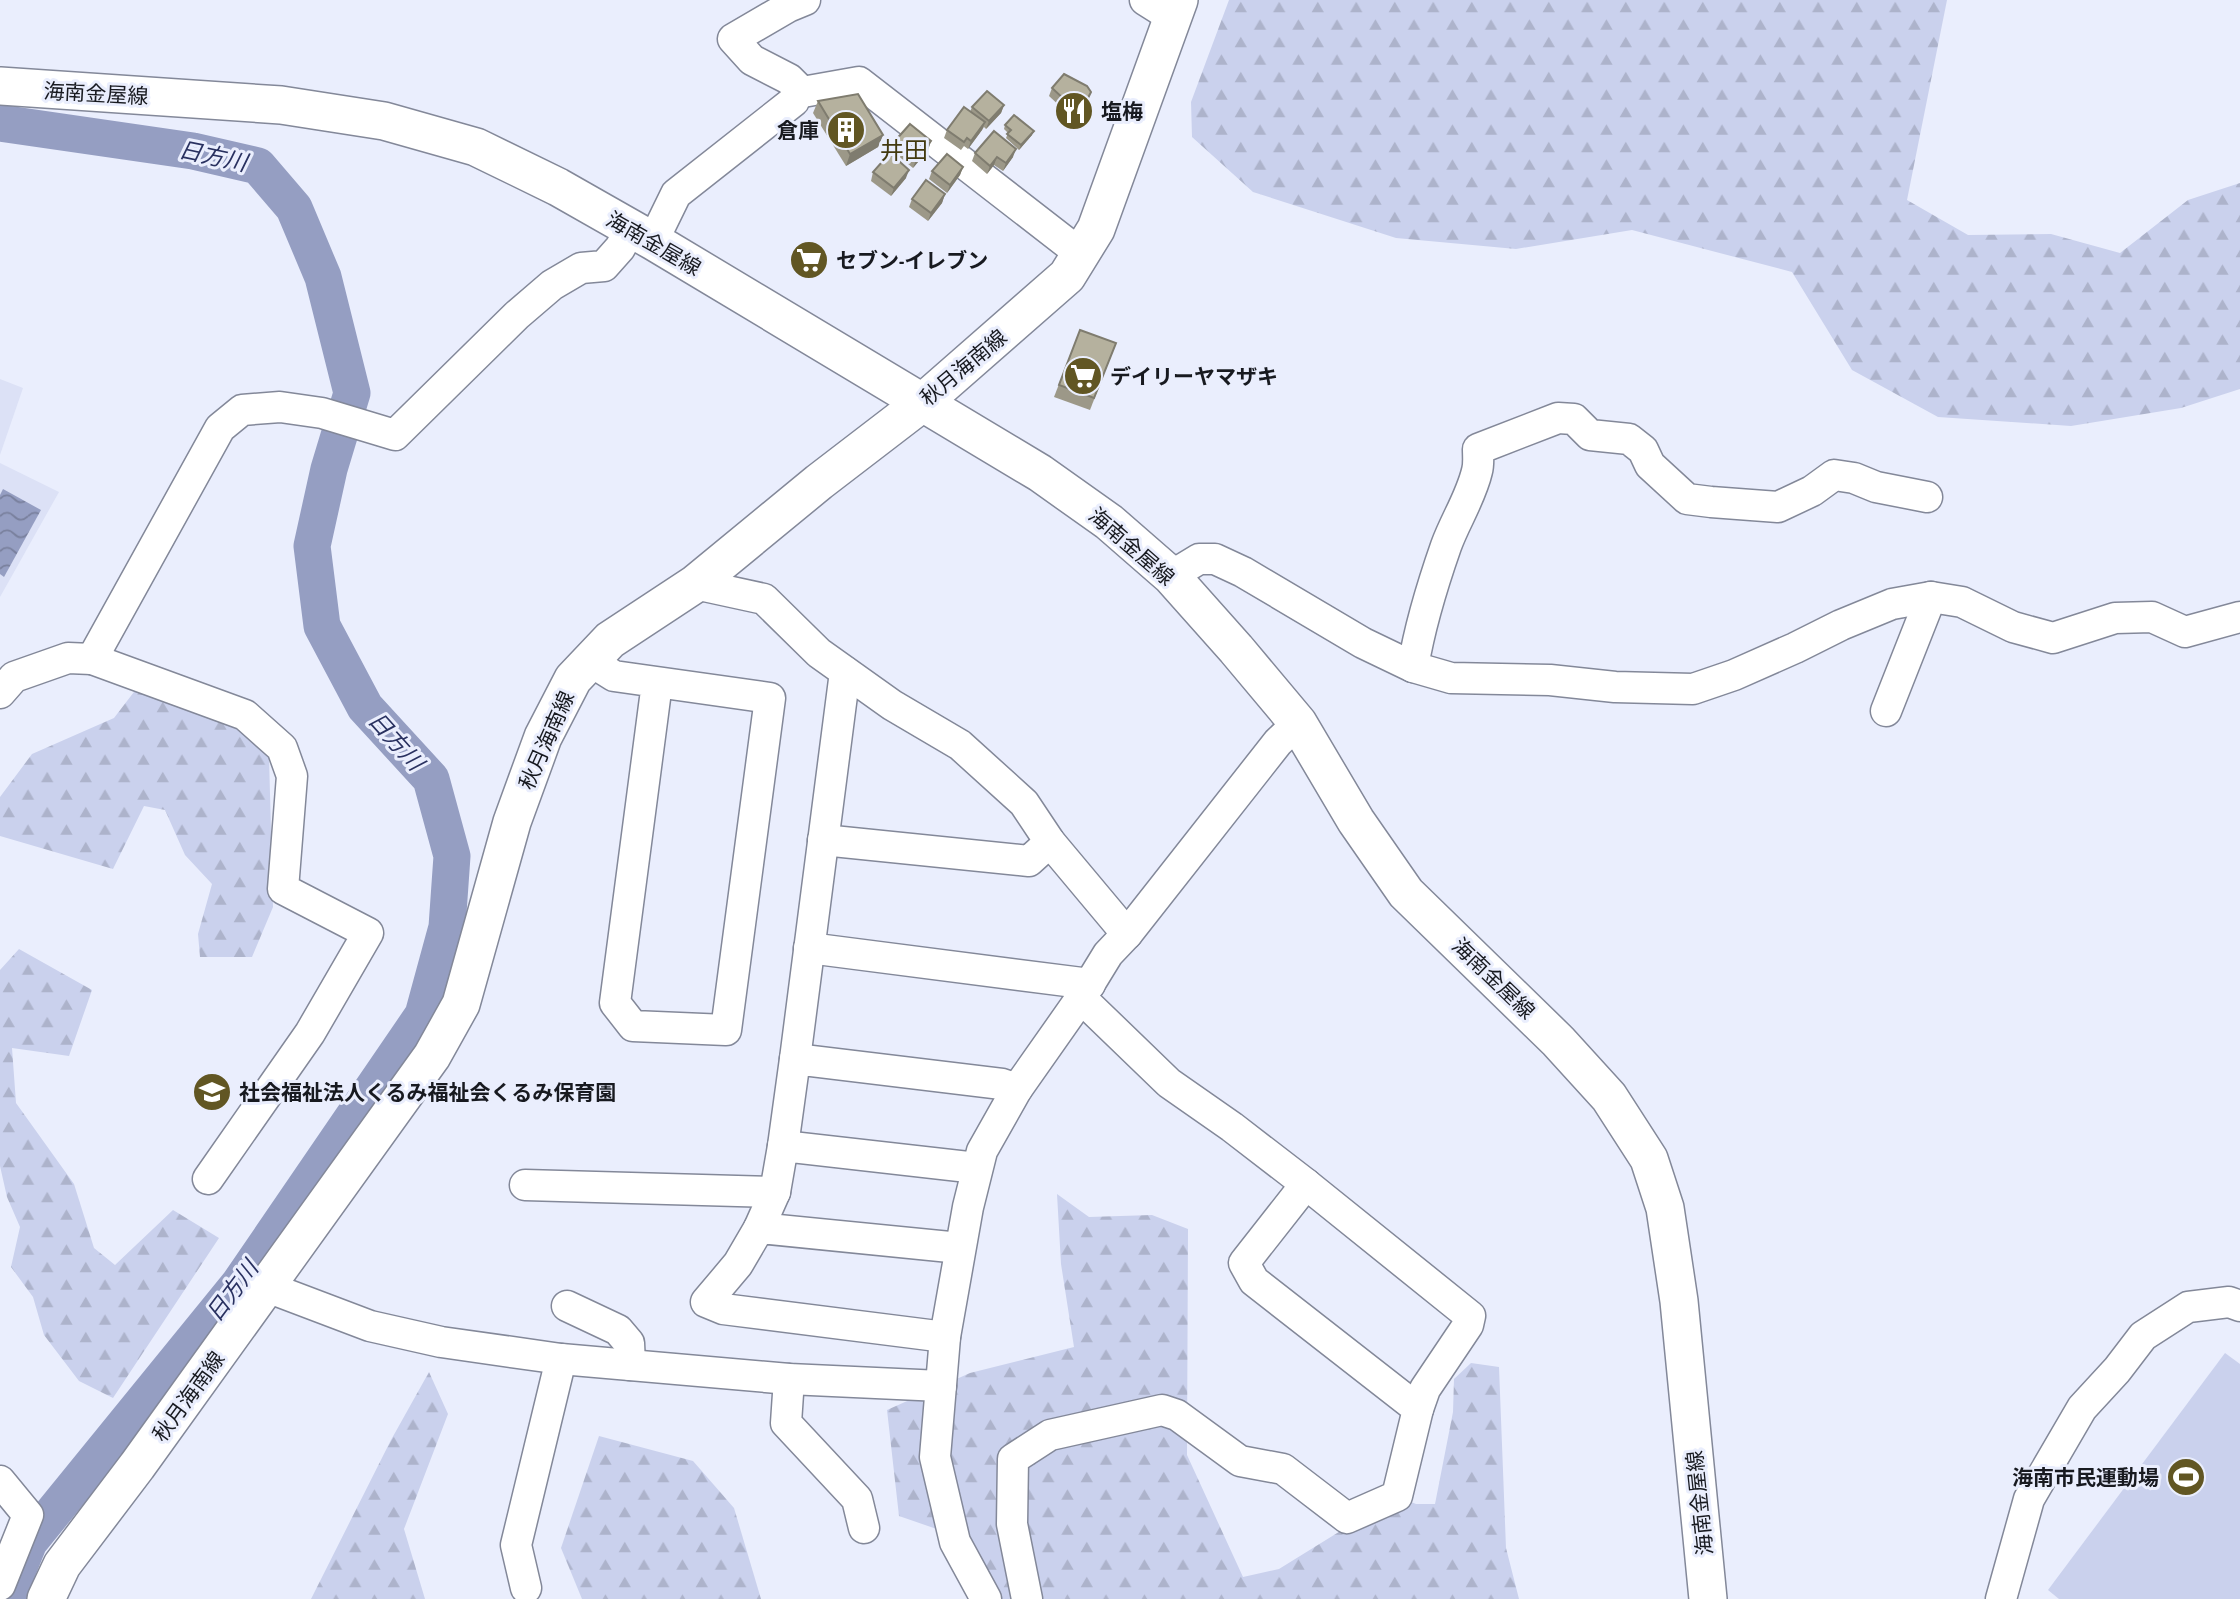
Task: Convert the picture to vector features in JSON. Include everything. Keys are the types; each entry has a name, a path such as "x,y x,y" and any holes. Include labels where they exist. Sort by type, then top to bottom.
{"main road":[{"name":"秋月海南線","path":"46,1599 62,1565 137,1466 432,1056 461,1004 512,822 543,737 573,679 610,640 695,584 819,482 922,403 1067,276 1096,229 1162,5"},
{"name":"海南金屋線","path":"0,86 281,105 384,121 476,147 558,187 642,235 1040,473 1109,522 1171,576 1298,723 1356,821 1406,893 1558,1041 1609,1097 1649,1159 1665,1208 1679,1301 1708,1599"}],"street":[{"path":"92,659 220,428 242,410 280,407 333,416 395,435 517,315 552,285 581,268 604,266 620,248 642,235 676,194 794,101 798,88 789,79 752,60 733,39 805,0"},
{"path":"797,93 859,82 1081,254"},
{"path":"1413,667 1419,630 1430,594 1447,543 1478,470 1478,449 1558,418 1574,419 1590,435 1629,439 1643,450 1650,465 1687,499 1778,507 1812,491 1834,475 1854,478 1903,494 1927,497"},
{"path":"1171,576 1199,559 1215,559 1243,572 1363,643 1413,667 1451,678 1550,680 1615,687 1693,689 1734,675 1892,604 1931,597 1962,602 2013,627 2053,638 2115,618 2152,617 2185,632 2240,617"},
{"path":"695,584 764,599 818,653 892,705 960,745 1024,803 1050,842 1128,934"},
{"path":"1886,711 1931,597"},
{"path":"0,693 14,677 68,658 92,659 245,715 282,748 292,776 283,889 368,933 310,1033 208,1179"},
{"path":"590,661 614,676 657,682 770,698 726,1030 633,1026 615,1003 657,682"},
{"path":"845,672 775,1192 759,1228 738,1264 706,1301 723,1309 945,1337"},
{"path":"986,1599 955,1542 935,1457 945,1337 960,1248 982,1151 1017,1089 1108,954 1128,934 1278,742 1298,723"},
{"path":"823,840 1029,861 1050,842"},
{"path":"809,948 1085,991 1169,1083 1306,1184 1470,1316 1468,1325 1425,1389 1397,1496 1347,1518 1283,1469 1240,1461 1177,1415 1162,1410 1050,1435 1013,1459 1012,1524 1027,1599"},
{"path":"795,1059 1002,1084 1017,1089"},
{"path":"783,1146 977,1168"},
{"path":"1306,1184 1244,1262 1254,1281 1418,1409"},
{"path":"524,1185 775,1192"},
{"path":"759,1228 960,1248"},
{"path":"267,1287 370,1326 442,1342 561,1359 789,1379 941,1386"},
{"path":"2001,1599 2029,1499 2082,1408 2117,1370 2143,1336 2188,1307 2229,1302 2240,1306"},
{"path":"568,1306 618,1330 629,1343 631,1365"},
{"path":"526,1588 516,1545 561,1359"},
{"path":"789,1379 786,1423 857,1499 864,1528"},
{"path":"0,1481 28,1515 0,1586"}],"shaded area":[{"path":"0,379 23,388 0,455"},
{"path":"0,463 59,492 0,597"}],"green space":[{"path":"1229,0 1947,0 1907,200 1968,235 2051,234 2120,253 2188,200 2240,183 2240,389 2181,408 2071,426 1938,417 1852,370 1792,272 1632,230 1516,249 1396,238 1253,192 1192,137 1191,102"},
{"path":"137,688 249,732 269,756 273,907 252,957 200,957 198,934 212,884 185,855 165,810 144,806 113,869 0,836 0,797 32,754 114,718"},
{"path":"19,949 92,990 69,1056 12,1048 16,1103 74,1184 94,1248 115,1265 173,1210 219,1238 113,1398 79,1381 44,1335 33,1297 11,1267 20,1227 7,1197 0,1166 0,970"},
{"path":"1057,1194 1089,1217 1152,1215 1188,1229 1187,1455 1243,1577 1279,1569 1397,1496 1416,1504 1435,1504 1453,1412 1454,1379 1471,1363 1499,1367 1506,1548 1519,1599 997,1599 954,1535 899,1516 887,1410 970,1373 1074,1347 1061,1264"},
{"name":"海南市民運動場","path":"2225,1353 2240,1364 2240,1599 2059,1599 2048,1590"},
{"path":"429,1372 448,1414 404,1529 425,1599 311,1599 391,1440"},
{"path":"599,1436 693,1461 734,1508 761,1599 582,1599 561,1548"}],"water":[{"path":"3,489 41,510 4,577 0,574 0,495"}],"building":[{"name":"塩梅","path":"1064,74 1087,86 1091,92 1080,114 1052,88"},
{"path":"987,91 1004,105 989,121 972,107"},
{"name":"倉庫","path":"858,94 883,135 850,154 818,101"},
{"path":"964,107 985,122 971,141 967,138 964,142 947,130"},
{"path":"1014,115 1034,131 1021,145 1007,134 1011,130 1005,125"},
{"path":"910,124 931,141 916,160 894,142"},
{"path":"994,131 1016,149 1006,163 997,157 990,166 975,153"},
{"path":"890,153 909,170 894,188 873,172"},
{"path":"947,154 963,167 950,185 932,171"},
{"path":"926,180 945,194 931,213 912,199"},
{"name":"デイリーヤマザキ","path":"1080,330 1116,343 1094,398 1059,385"}],"waterway":[{"name":"日方川","path":"0,123 193,151 258,166 294,208 323,277 352,393 329,469 312,546 322,626 365,707 431,779 452,856 447,927 423,1015 239,1284 29,1542 6,1599"}],"place":[{"name":"塩梅","path":"1074,111"},
{"name":"倉庫","path":"846,130"},
{"name":"セブン-イレブン","path":"809,260"},
{"name":"デイリーヤマザキ","path":"1083,376"},
{"name":"社会福祉法人くるみ福祉会くるみ保育園","path":"212,1092"},
{"name":"海南市民運動場","path":"2186,1477"}],"district":[{"name":"井田","path":"904,150"}]}
